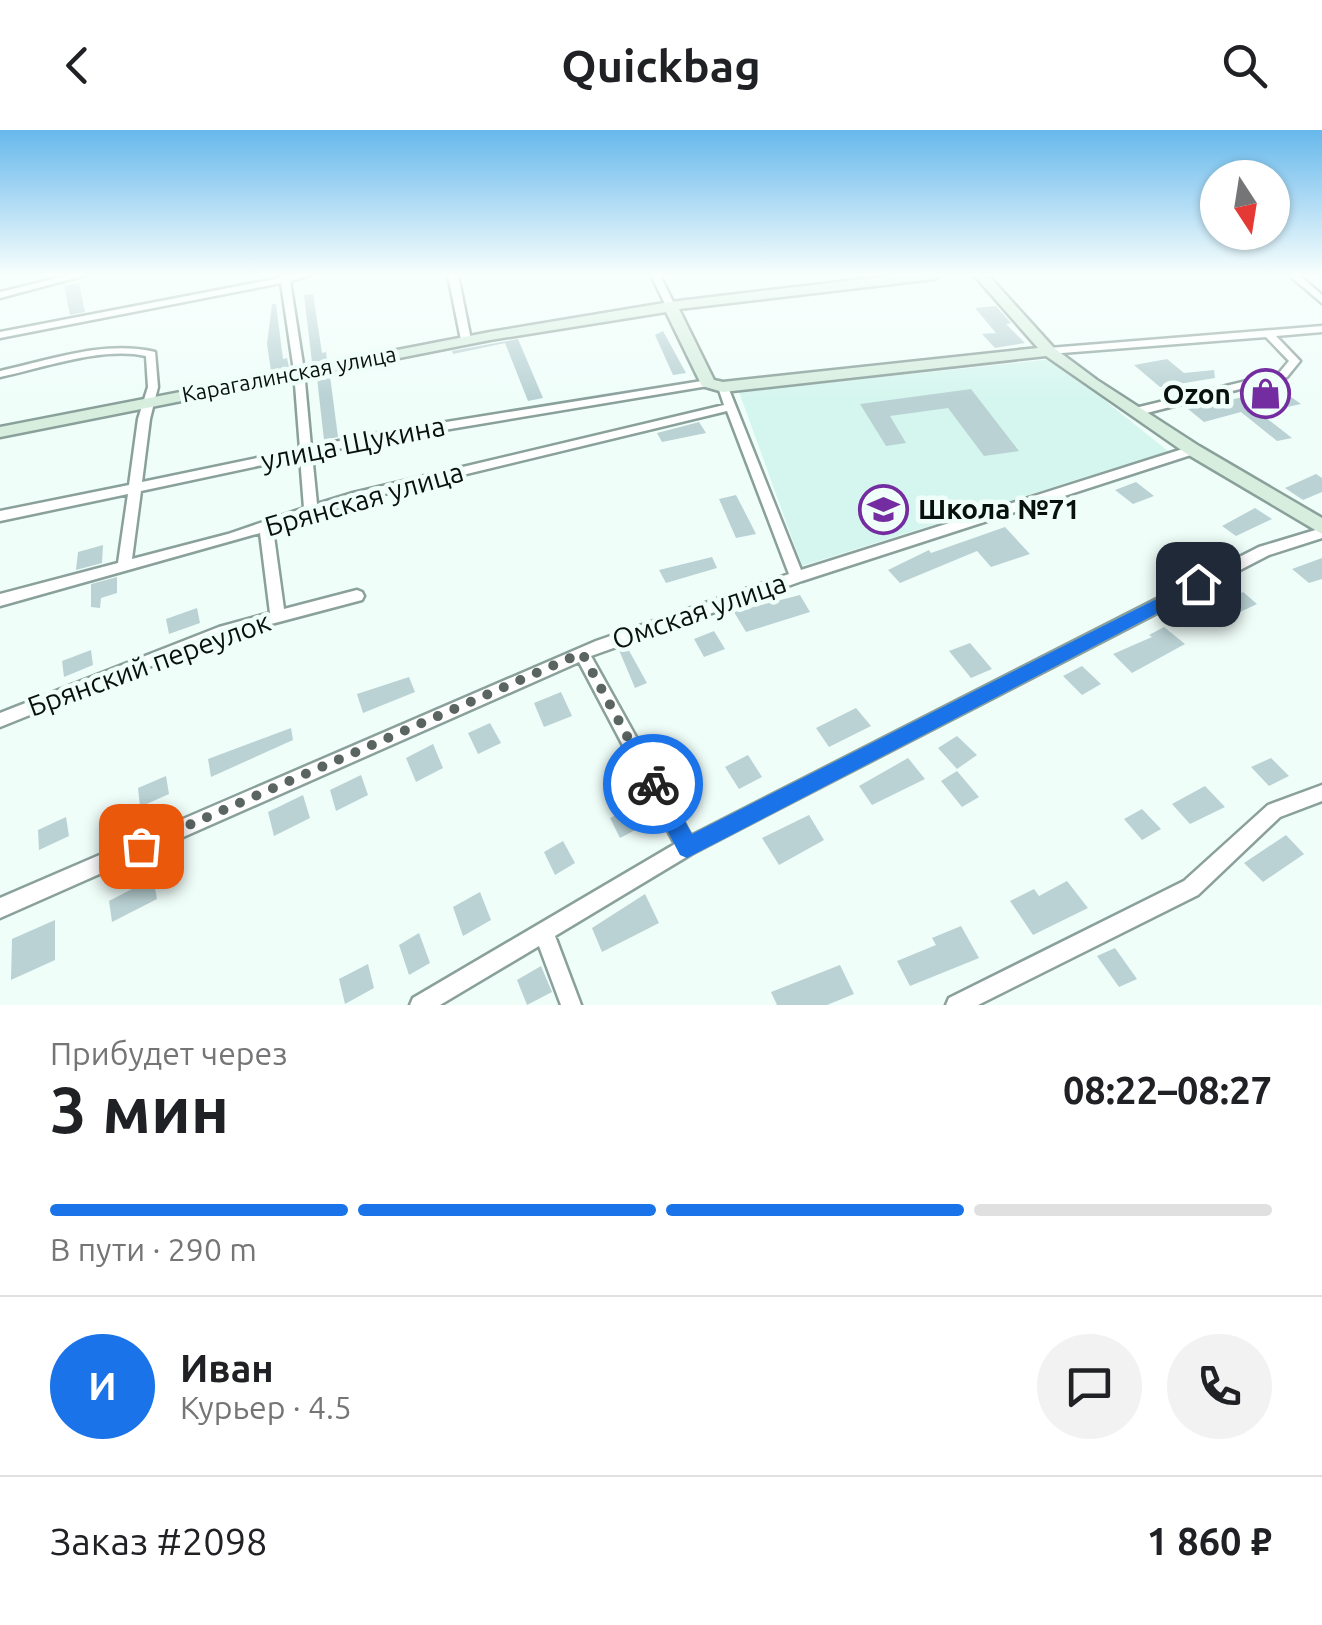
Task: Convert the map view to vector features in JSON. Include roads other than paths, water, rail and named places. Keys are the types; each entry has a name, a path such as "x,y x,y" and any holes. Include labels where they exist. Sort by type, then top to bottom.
{"street":[{"path":"0,335 94,316"},
{"path":"291,316 312,510"},
{"path":"461,316 466,340"},
{"name":"Карагалинская улица","path":"0,432 299,371 611,316"},
{"path":"676,316 730,407 796,577"},
{"path":"1017,316 1049,352 1134,412 1322,530"},
{"name":"улица Щукина","path":"0,516 308,451 716,385 1322,329"},
{"path":"1134,412 1283,376 1295,362 1267,332"},
{"path":"0,374 112,353 143,351 154,361 124,568"},
{"name":"Брянская улица","path":"0,600 124,568 312,510 730,407"},
{"name":"Омская улица","path":"0,908 582,653 796,577 1193,450"},
{"path":"266,525 278,616"},
{"path":"420,1005 687,847 1264,550 1322,530"},
{"name":"Брянский переулок","path":"0,720 161,654 278,616 357,596"},
{"path":"582,653 687,847"},
{"path":"956,1005 1192,888 1274,811 1322,793"},
{"path":"544,932 571,1005"}],"place":[{"name":"Ozon","path":"1266,394"},
{"name":"Школа №71","path":"883,509"}]}
